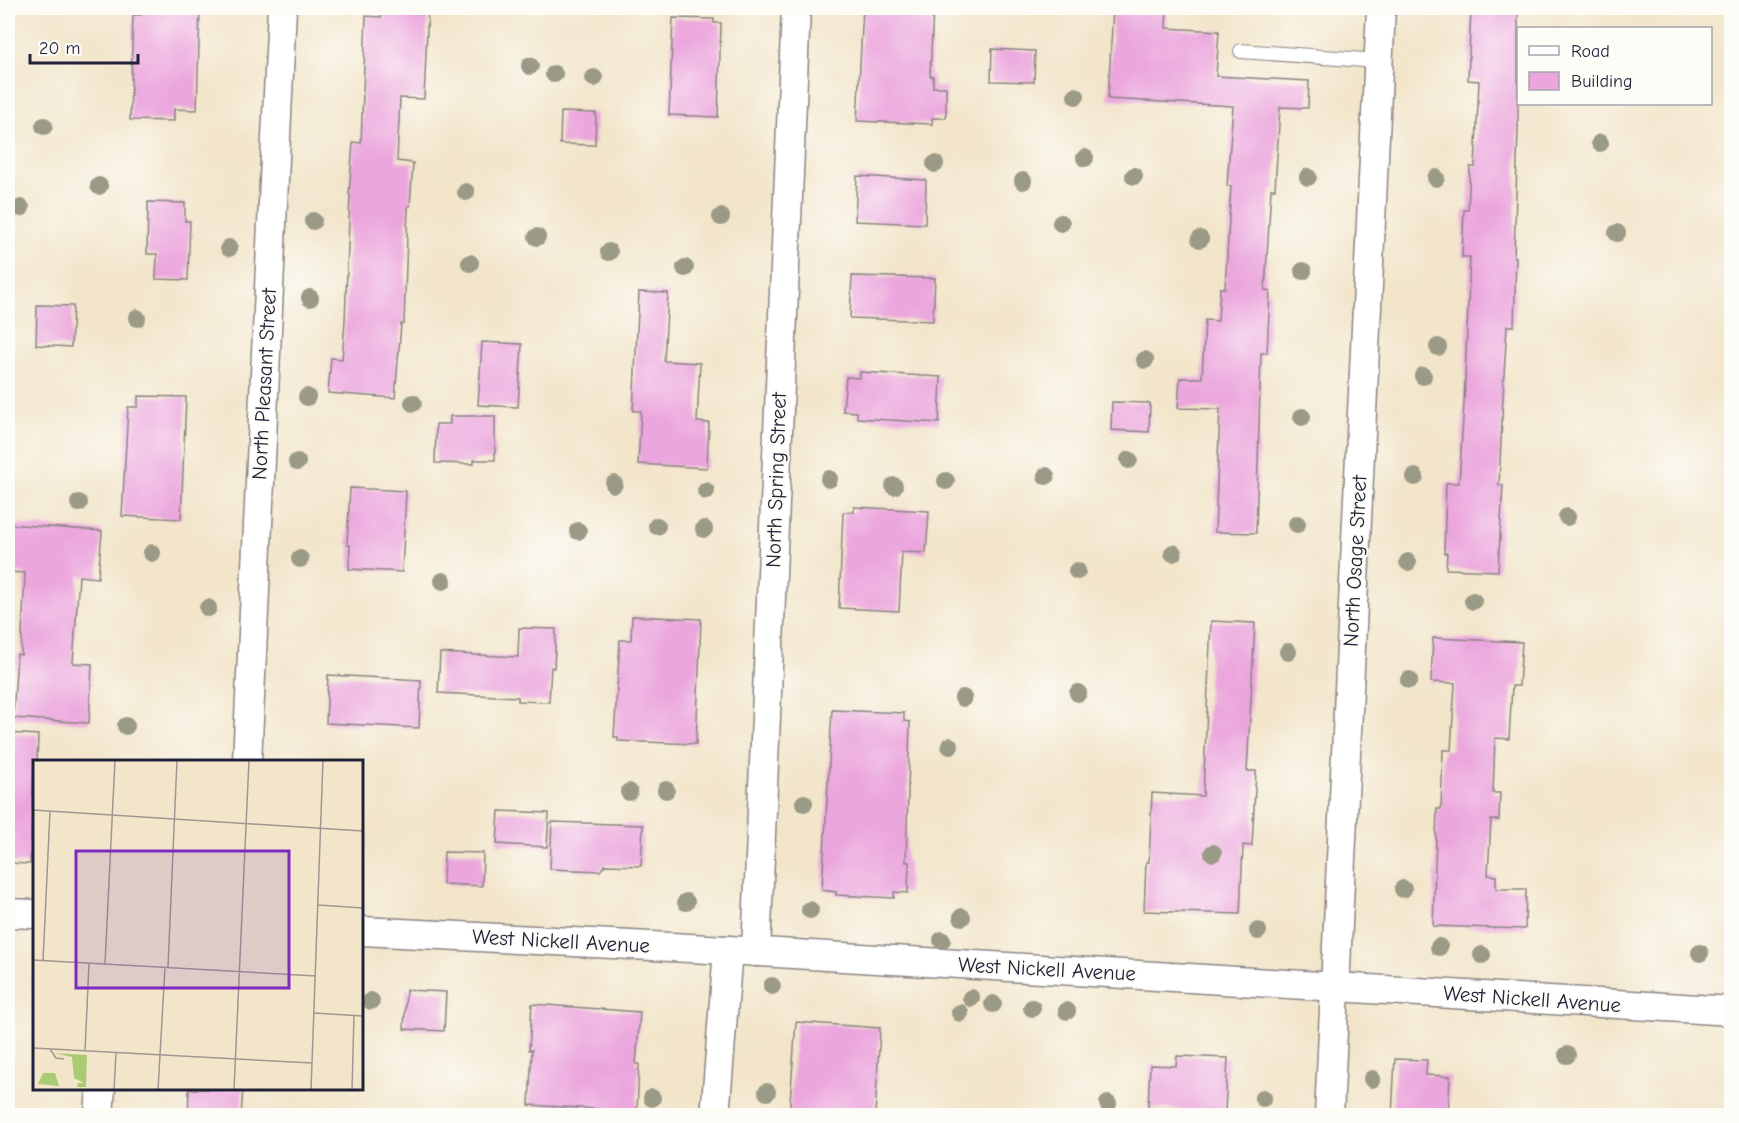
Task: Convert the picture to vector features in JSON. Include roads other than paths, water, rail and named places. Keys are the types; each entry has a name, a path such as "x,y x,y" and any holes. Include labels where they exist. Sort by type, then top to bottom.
{"street":[{"name":"North Pleasant Street","path":"247,760 282,8"},
{"name":"North Spring Street","path":"756,952 796,8"},
{"name":"North Osage Street","path":"1329,1116 1381,8"},
{"path":"8,913 33,914"},
{"name":"West Nickell Avenue","path":"363,931 728,950 1731,1011"},
{"path":"715,1116 728,950"},
{"path":"99,1116 101,1090"}],"lane":[{"path":"1241,51 1378,61"}]}
